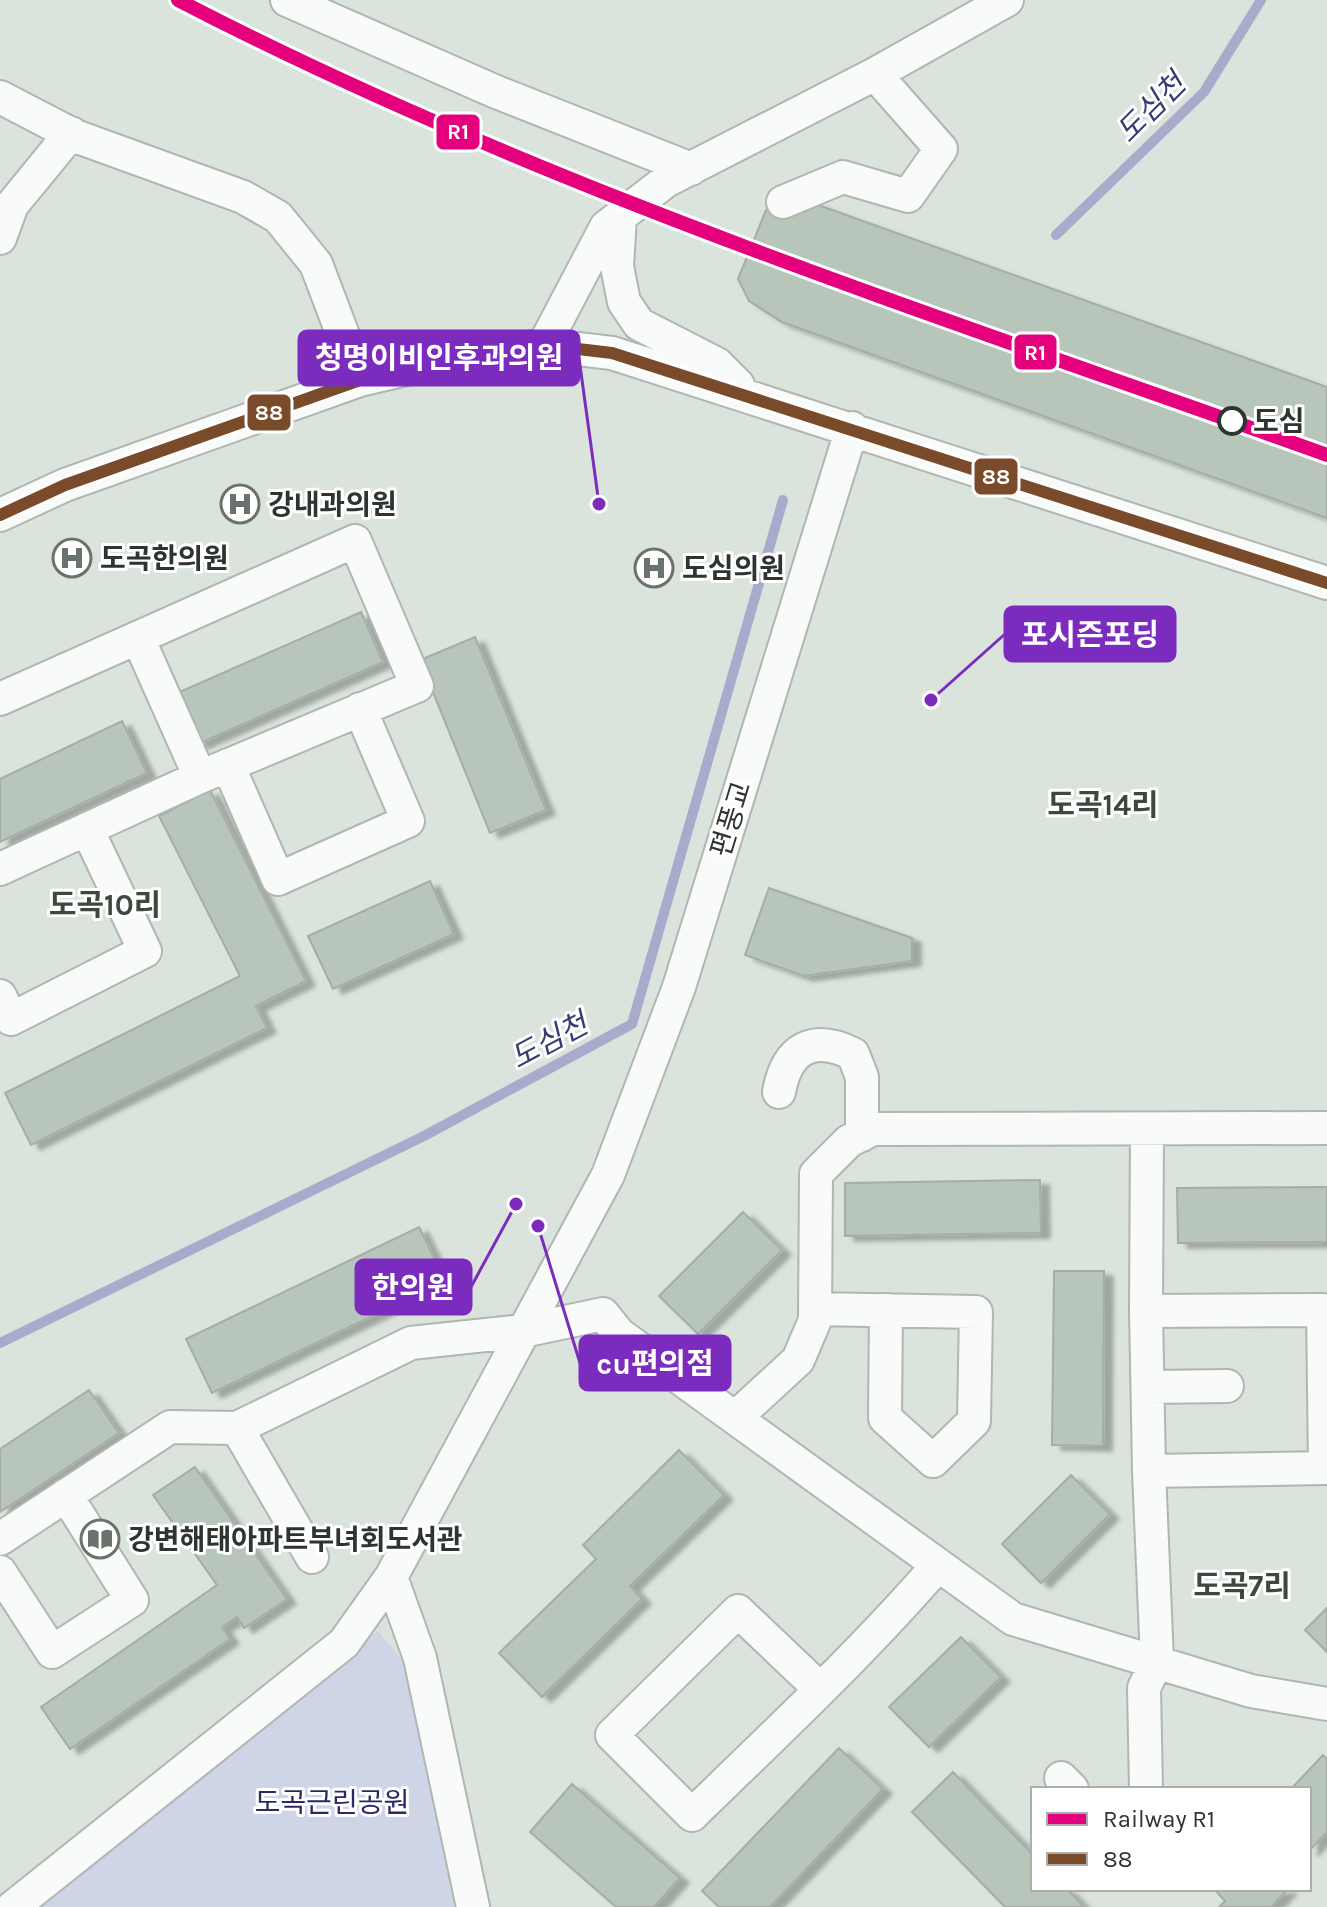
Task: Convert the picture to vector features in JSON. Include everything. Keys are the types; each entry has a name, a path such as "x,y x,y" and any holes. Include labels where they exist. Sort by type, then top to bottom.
{"street":[{"path":"287,0 494,91 691,169"},
{"path":"544,345 606,227 666,181 875,74 1007,0"},
{"path":"783,202 843,177 908,196 941,149 875,74"},
{"path":"0,97 71,133 243,197 278,217 316,264 360,380"},
{"path":"0,238 12,205 71,133"},
{"path":"620,217 617,266 624,302 639,324 717,364 749,395"},
{"path":"0,515 65,485 360,380 428,364 544,345 612,353 1327,583"},
{"name":"편풍교","path":"10,1900 344,1643 391,1577 608,1175 679,987 852,428"},
{"path":"0,699 355,541 417,686 214,771 0,869"},
{"path":"138,638 278,879 408,821 360,709"},
{"path":"0,996 11,1019 145,951 87,829"},
{"path":"779,1092 792,1057 816,1043 836,1046 853,1054 862,1077 862,1135"},
{"path":"735,1418 798,1360 815,1320 816,1174 849,1141 873,1129 1327,1128"},
{"path":"1146,1787 1144,1688 1157,1661 1149,1471 1147,1129"},
{"path":"815,1309 886,1310 976,1312 974,1421 933,1461 885,1418 886,1310"},
{"path":"1146,1311 1323,1310 1325,1468 1149,1471"},
{"path":"0,1539 170,1427 237,1428 411,1343 523,1331 603,1314 619,1334 1013,1619 1251,1691 1327,1704"},
{"path":"1148,1387 1227,1386"},
{"path":"237,1428 312,1557"},
{"path":"0,1572 52,1652 132,1600 66,1495"},
{"path":"820,1689 738,1611 612,1735 692,1815 820,1689 938,1565"},
{"path":"391,1577 420,1658 473,1907"}],"green space":[{"name":"도곡근린공원","path":"378,1631 416,1677 461,1907 31,1907"}],"building":[{"path":"807,201 1327,387 1327,518 782,322 749,301 738,279 766,210 783,202"},
{"path":"361,612 383,662 198,744 175,694"},
{"path":"475,637 546,810 490,833 420,660"},
{"path":"122,721 147,773 0,842 0,779"},
{"path":"210,790 306,981 256,1006 267,1028 31,1145 5,1093 240,976 159,816"},
{"path":"430,881 454,934 333,989 308,936"},
{"path":"769,888 912,938 912,961 804,976 745,955"},
{"path":"1040,1180 1041,1233 845,1236 845,1183"},
{"path":"1327,1187 1327,1242 1178,1243 1177,1188"},
{"path":"743,1212 782,1250 698,1334 659,1296"},
{"path":"419,1227 445,1281 212,1393 186,1339"},
{"path":"1054,1271 1104,1271 1103,1446 1052,1445"},
{"path":"89,1390 119,1433 0,1512 0,1449"},
{"path":"679,1450 724,1495 630,1586 642,1599 542,1697 499,1653 596,1559 583,1545"},
{"path":"195,1467 287,1599 244,1628 237,1617 222,1627 230,1639 70,1749 41,1707 217,1585 153,1495"},
{"path":"1071,1475 1110,1514 1041,1583 1002,1544"},
{"path":"1327,1608 1327,1652 1305,1630"},
{"path":"961,1637 1001,1677 929,1747 889,1707"},
{"path":"839,1748 883,1789 770,1907 719,1907 702,1891"},
{"path":"1323,1755 1327,1759 1327,1832 1311,1849 1311,1787 1293,1787"},
{"path":"953,1772 1031,1853 1031,1891 1069,1891 1084,1907 1005,1907 912,1812"},
{"path":"572,1784 680,1878 654,1907 616,1907 530,1832"},
{"path":"1216,1891 1286,1891 1271,1907 1219,1907 1225,1901"}],"waterway":[{"name":"도심천","path":"1056,235 1204,92 1261,0"},
{"name":"도심천","path":"0,1343 424,1136 632,1024 783,500"}],"rail line":[{"name":"R1","path":"178,0 458,132 600,191 890,300 1327,455"}],"transit line":[{"name":"88","path":"0,515 65,485 360,380 428,364 544,345 612,353 1327,583"}],"place":[{"name":"도심","path":"1232,421"},
{"name":"강내과의원","path":"240,504"},
{"name":"청명이비인후과의원","path":"599,504"},
{"name":"도곡한의원","path":"72,558"},
{"name":"도심의원","path":"654,568"},
{"name":"포시즌포딩","path":"931,700"},
{"name":"한의원","path":"516,1204"},
{"name":"cu편의점","path":"538,1226"},
{"name":"강변해태아파트부녀회도서관","path":"100,1539"}],"district":[{"name":"도곡14리","path":"1103,805"},
{"name":"도곡10리","path":"105,905"},
{"name":"도곡7리","path":"1242,1586"}]}
